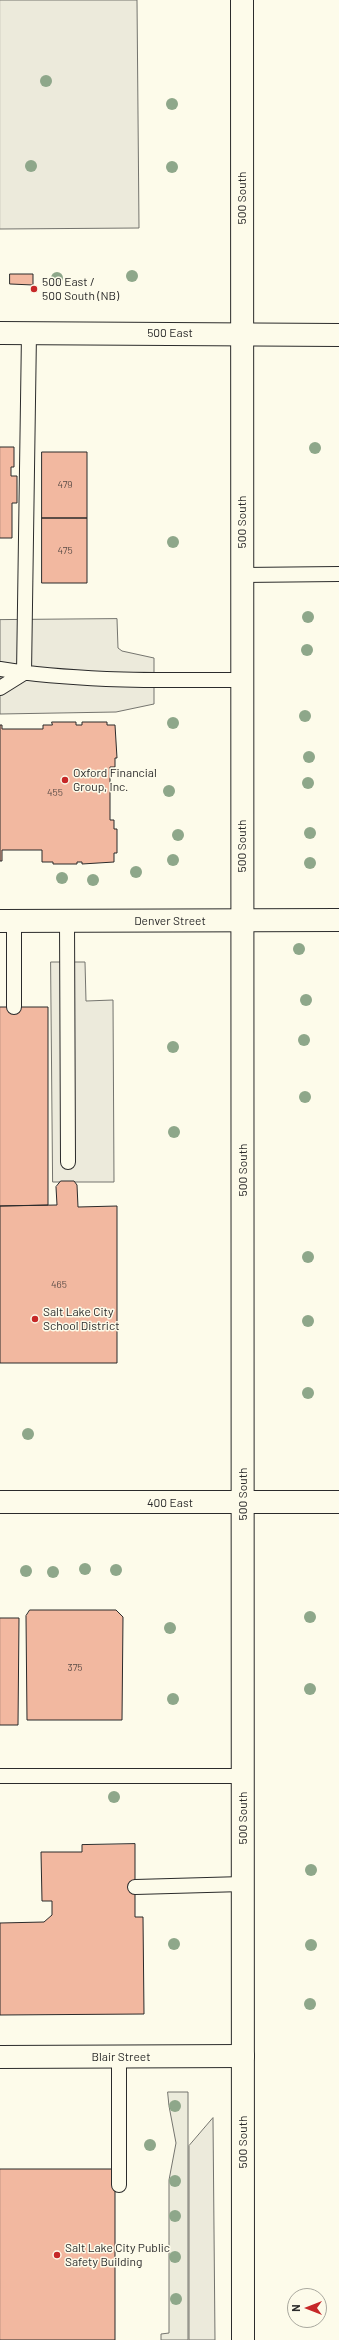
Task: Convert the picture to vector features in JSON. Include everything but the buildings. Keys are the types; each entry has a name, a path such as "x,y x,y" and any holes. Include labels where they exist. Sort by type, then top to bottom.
{"main road":[{"name":"500 South","path":"242,0 243,2340"},
{"name":"500 East","path":"0,333 242,333 339,335"},
{"name":"Denver Street","path":"7,921 339,920"},
{"name":"400 East","path":"0,1502 339,1502"},
{"name":"Blair Street","path":"0,2057 243,2056"}],"lane":[{"path":"24,673 29,333"},
{"path":"242,575 339,574"},
{"path":"0,669 24,673 158,680 242,680"},
{"path":"0,688 24,673"},
{"path":"7,921 14,1007"},
{"path":"67,921 68,1162"},
{"path":"0,1776 243,1776"},
{"path":"135,1887 243,1884"},
{"path":"119,2057 119,2184"}],"shaded area":[{"path":"0,0 137,0 139,228 0,229"},
{"path":"117,619 118,648 122,651 154,658 154,704 116,712 0,714 0,620"},
{"path":"51,962 85,962 86,1001 113,1000 114,1182 53,1182"},
{"path":"168,2092 188,2092 188,2340 161,2340 161,2334 169,2333 169,2180 176,2143"},
{"path":"213,2118 215,2340 189,2340 189,2146"}],"place":[{"name":"500 East / 500 South (NB)","path":"34,289"},
{"name":"Oxford Financial Group, Inc.","path":"65,780"},
{"name":"Salt Lake City School District","path":"35,1319"},
{"name":"Salt Lake City Public Safety Building","path":"57,2255"}]}
